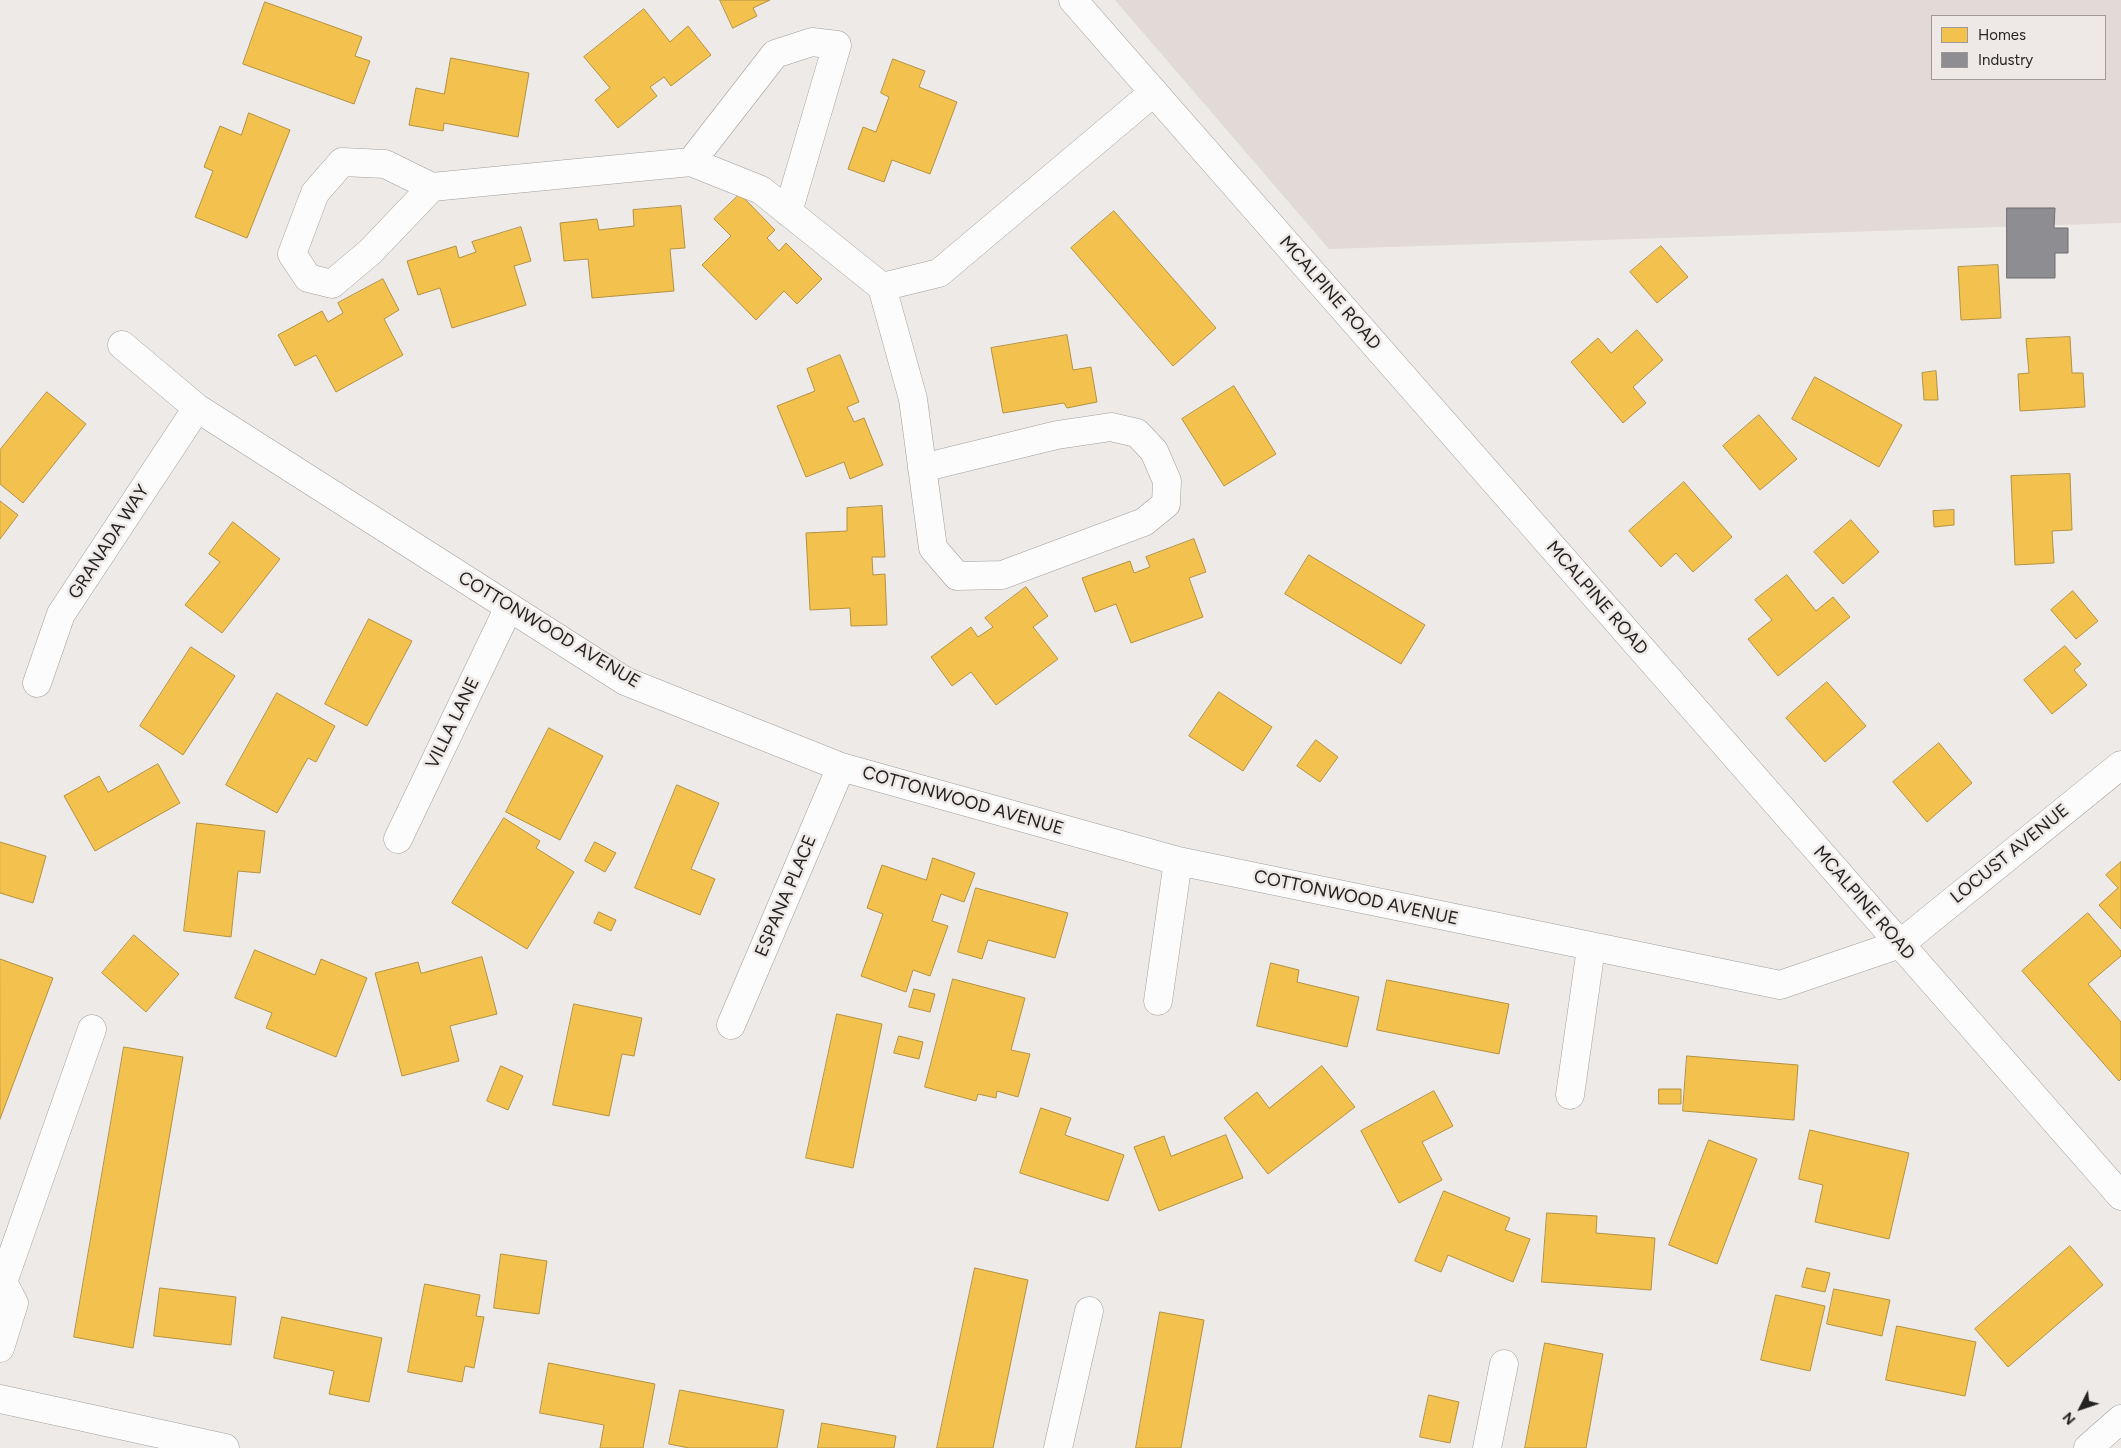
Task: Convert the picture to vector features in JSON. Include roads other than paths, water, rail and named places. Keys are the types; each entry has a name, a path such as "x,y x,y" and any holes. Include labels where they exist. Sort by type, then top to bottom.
{"street":[{"name":"MCALPINE ROAD","path":"1073,0 2121,1196"},
{"path":"692,162 775,54 812,42 837,45 788,212"},
{"path":"882,287 939,273 1154,92"},
{"path":"432,187 370,252 332,284 308,278 292,254 315,193 342,162 385,164 432,187 692,162 761,190 882,287 913,399 932,548 957,576 1002,575 1144,522 1166,504 1167,481 1154,451 1137,434 1111,427 1057,435 922,468"},
{"name":"COTTONWOOD AVENUE","path":"122,345 197,408 625,681 841,767 1178,861 1591,948 1780,985 1900,944"},
{"name":"GRANADA WAY","path":"37,683 61,614 197,408"},
{"name":"VILLA LANE","path":"398,839 508,607"},
{"name":"LOCUST AVENUE","path":"1900,944 2121,765"},
{"name":"ESPANA PLACE","path":"731,1025 841,767"},
{"path":"1158,1001 1178,861"},
{"path":"1570,1095 1591,948"},
{"path":"0,1348 14,1303 2,1284 92,1029"},
{"path":"1058,1448 1089,1311"},
{"path":"1487,1448 1504,1364"},
{"path":"0,1399 157,1441 225,1448"},
{"path":"2088,1448 2121,1419"}]}
